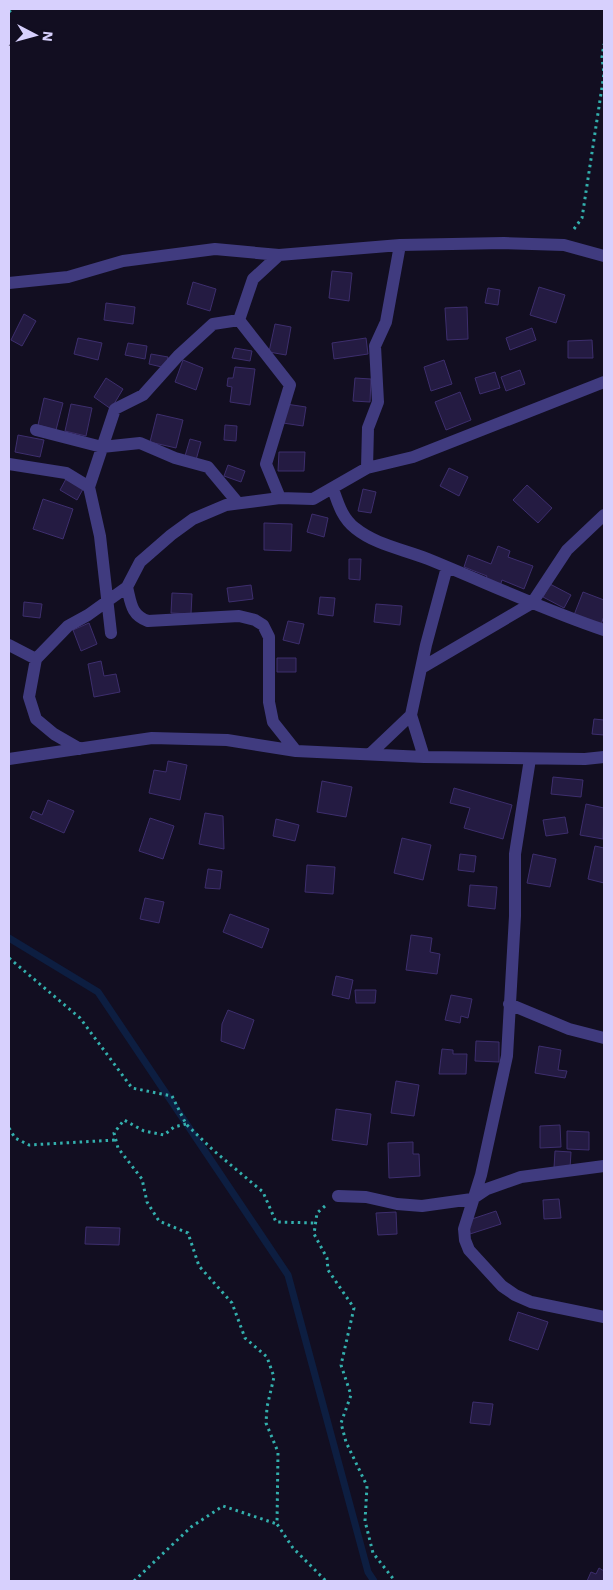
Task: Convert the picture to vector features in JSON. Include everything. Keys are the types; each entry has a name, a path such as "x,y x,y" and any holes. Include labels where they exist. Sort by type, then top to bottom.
{"street":[{"path":"9,283 68,277 122,261 216,249 279,255 400,245 504,243 564,245 604,256"},
{"path":"367,468 368,428 378,402 375,346 386,322 400,245"},
{"path":"239,320 253,279 279,255"},
{"path":"111,633 100,536 89,487 115,409 143,395 178,356 213,324 239,320"},
{"path":"239,320 290,385 266,464 280,498"},
{"path":"80,749 54,734 36,719 29,697 36,659 68,626 127,587 140,562 193,519 226,505 238,503 280,498 313,499 367,468 412,457 604,382"},
{"path":"36,430 102,447 140,443 175,458 208,467 238,503"},
{"path":"9,464 66,474 89,487"},
{"path":"333,489 340,510 353,527 372,540 447,567 532,603 604,630"},
{"path":"423,666 532,603 567,550 604,515"},
{"path":"424,757 411,715 426,646 447,567"},
{"path":"127,587 133,612 139,618 148,621 239,616 255,620 263,625 269,637 269,702 273,722 296,751"},
{"path":"9,645 36,659"},
{"path":"370,754 411,715"},
{"path":"9,759 152,738 226,740 296,751 424,757 530,759 604,757"},
{"path":"530,759 515,854 515,916 507,1056 481,1175 464,1229 469,1250 502,1286 515,1296 531,1302 604,1318"},
{"path":"509,1004 569,1030 604,1038"},
{"path":"338,1196 366,1197 397,1204 422,1206 472,1199 487,1188 521,1177 604,1166"}],"path":[{"path":"9,12 12,9"},
{"path":"564,245 582,218 604,74 602,56 604,44"},
{"path":"9,958 80,1018 132,1088 172,1096 186,1124 213,1150 263,1192 276,1222 315,1223"},
{"path":"186,1124 174,1127 164,1135 144,1132 124,1120 114,1133 118,1148 142,1179 147,1202 159,1222 188,1233 200,1266 232,1303 244,1338 267,1357 274,1377 267,1407 266,1423 278,1452 277,1524 293,1548 326,1581"},
{"path":"9,1128 14,1138 29,1145 116,1140"},
{"path":"338,1196 316,1212 314,1234 327,1258 328,1270 354,1308 341,1364 351,1395 341,1423 346,1442 367,1486 365,1521 373,1554 395,1581"},
{"path":"134,1581 191,1528 223,1506 277,1524"}],"building":[{"path":"332,271 352,273 349,301 329,298"},
{"path":"193,282 216,289 210,311 187,304"},
{"path":"539,287 565,295 556,323 530,315"},
{"path":"488,288 500,290 498,305 485,303"},
{"path":"106,303 135,307 133,324 104,320"},
{"path":"467,307 468,339 447,340 445,308"},
{"path":"24,314 36,321 22,346 11,340"},
{"path":"275,324 291,327 286,355 269,352"},
{"path":"532,328 536,340 510,350 506,338"},
{"path":"78,338 102,343 98,360 74,354"},
{"path":"366,338 368,354 334,359 332,343"},
{"path":"592,340 593,358 568,358 568,341"},
{"path":"128,343 147,346 145,359 125,355"},
{"path":"235,348 252,351 250,361 232,358"},
{"path":"151,354 168,357 166,368 149,364"},
{"path":"183,360 203,368 196,390 175,382"},
{"path":"444,360 452,384 431,391 424,367"},
{"path":"235,367 255,369 250,405 230,402 232,387 227,386 228,378 233,378"},
{"path":"520,370 525,384 506,391 501,377"},
{"path":"495,372 500,388 480,394 475,378"},
{"path":"106,378 123,389 111,409 94,397"},
{"path":"355,378 371,379 370,402 353,401"},
{"path":"460,392 471,420 446,430 435,402"},
{"path":"44,398 63,403 56,430 38,425"},
{"path":"71,404 92,408 86,436 65,431"},
{"path":"286,404 306,407 303,426 283,423"},
{"path":"157,414 183,420 176,448 150,442"},
{"path":"225,425 237,426 236,441 224,440"},
{"path":"18,435 44,440 40,457 15,452"},
{"path":"190,439 201,442 196,460 185,456"},
{"path":"279,452 305,452 304,471 278,471"},
{"path":"228,465 245,471 241,482 224,476"},
{"path":"449,468 468,477 459,496 440,486"},
{"path":"66,479 83,489 77,500 60,490"},
{"path":"527,485 552,508 538,523 513,500"},
{"path":"363,489 376,492 371,513 358,511"},
{"path":"43,499 73,509 63,539 33,529"},
{"path":"312,514 328,518 324,537 307,532"},
{"path":"264,523 292,524 291,551 264,550"},
{"path":"498,546 510,551 508,557 533,566 524,589 502,580 500,586 485,580 487,576 464,567 468,555 491,564"},
{"path":"349,559 361,559 360,580 349,579"},
{"path":"550,584 571,595 564,608 543,597"},
{"path":"251,585 253,599 229,602 227,588"},
{"path":"583,592 604,600 604,616 601,625 574,615"},
{"path":"172,593 192,594 191,614 171,613"},
{"path":"320,597 335,598 333,616 318,614"},
{"path":"24,602 42,604 40,618 23,616"},
{"path":"376,604 402,606 400,625 374,622"},
{"path":"288,621 304,624 299,644 283,640"},
{"path":"89,623 97,644 81,651 73,630"},
{"path":"277,658 296,658 296,672 277,672"},
{"path":"101,661 104,676 116,674 120,692 94,697 88,664"},
{"path":"594,719 604,720 604,735 592,734"},
{"path":"168,761 187,765 180,800 149,793 154,770 166,772"},
{"path":"553,777 583,780 581,797 551,794"},
{"path":"322,781 352,787 346,817 317,812"},
{"path":"454,788 512,805 503,839 464,828 470,808 450,803"},
{"path":"48,800 74,811 64,833 30,818 33,811 42,815"},
{"path":"586,804 604,808 603,839 580,835"},
{"path":"205,813 223,816 224,849 199,844"},
{"path":"565,817 568,833 546,836 543,820"},
{"path":"150,818 174,826 163,859 139,851"},
{"path":"276,819 299,825 295,841 273,836"},
{"path":"402,838 431,845 423,880 394,873"},
{"path":"595,846 604,848 604,883 588,879"},
{"path":"460,854 476,856 474,872 458,870"},
{"path":"533,854 556,859 550,887 527,883"},
{"path":"307,865 335,867 333,894 305,892"},
{"path":"208,869 222,871 220,889 205,888"},
{"path":"470,885 497,887 495,909 468,906"},
{"path":"145,898 164,902 159,923 140,919"},
{"path":"230,914 269,929 262,948 223,932"},
{"path":"411,935 432,938 430,952 440,954 437,974 406,970"},
{"path":"336,976 353,980 349,999 332,995"},
{"path":"355,990 376,990 375,1003 356,1003"},
{"path":"451,995 472,999 468,1018 461,1016 460,1023 445,1020"},
{"path":"228,1010 254,1020 244,1049 221,1041 222,1024"},
{"path":"476,1041 499,1042 499,1062 475,1061"},
{"path":"539,1046 561,1050 558,1070 567,1071 565,1078 535,1073"},
{"path":"442,1049 453,1050 453,1054 467,1054 466,1074 439,1074"},
{"path":"396,1081 419,1085 414,1116 391,1113"},
{"path":"336,1109 371,1114 367,1145 332,1140"},
{"path":"560,1125 561,1147 540,1148 540,1126"},
{"path":"567,1131 589,1132 589,1150 567,1149"},
{"path":"413,1142 413,1154 419,1154 420,1176 389,1178 388,1143"},
{"path":"555,1151 571,1152 570,1169 554,1168"},
{"path":"559,1199 561,1218 544,1219 543,1200"},
{"path":"496,1211 501,1224 470,1234 469,1220"},
{"path":"396,1212 397,1234 378,1235 376,1213"},
{"path":"86,1227 120,1228 119,1245 85,1244"},
{"path":"518,1312 548,1322 538,1350 509,1340"},
{"path":"473,1402 493,1404 490,1425 470,1423"},
{"path":"599,1568 604,1571 604,1581 587,1581 591,1572 596,1574"}],"waterway":[{"path":"9,938 98,992 288,1275 368,1572 374,1581"}]}
